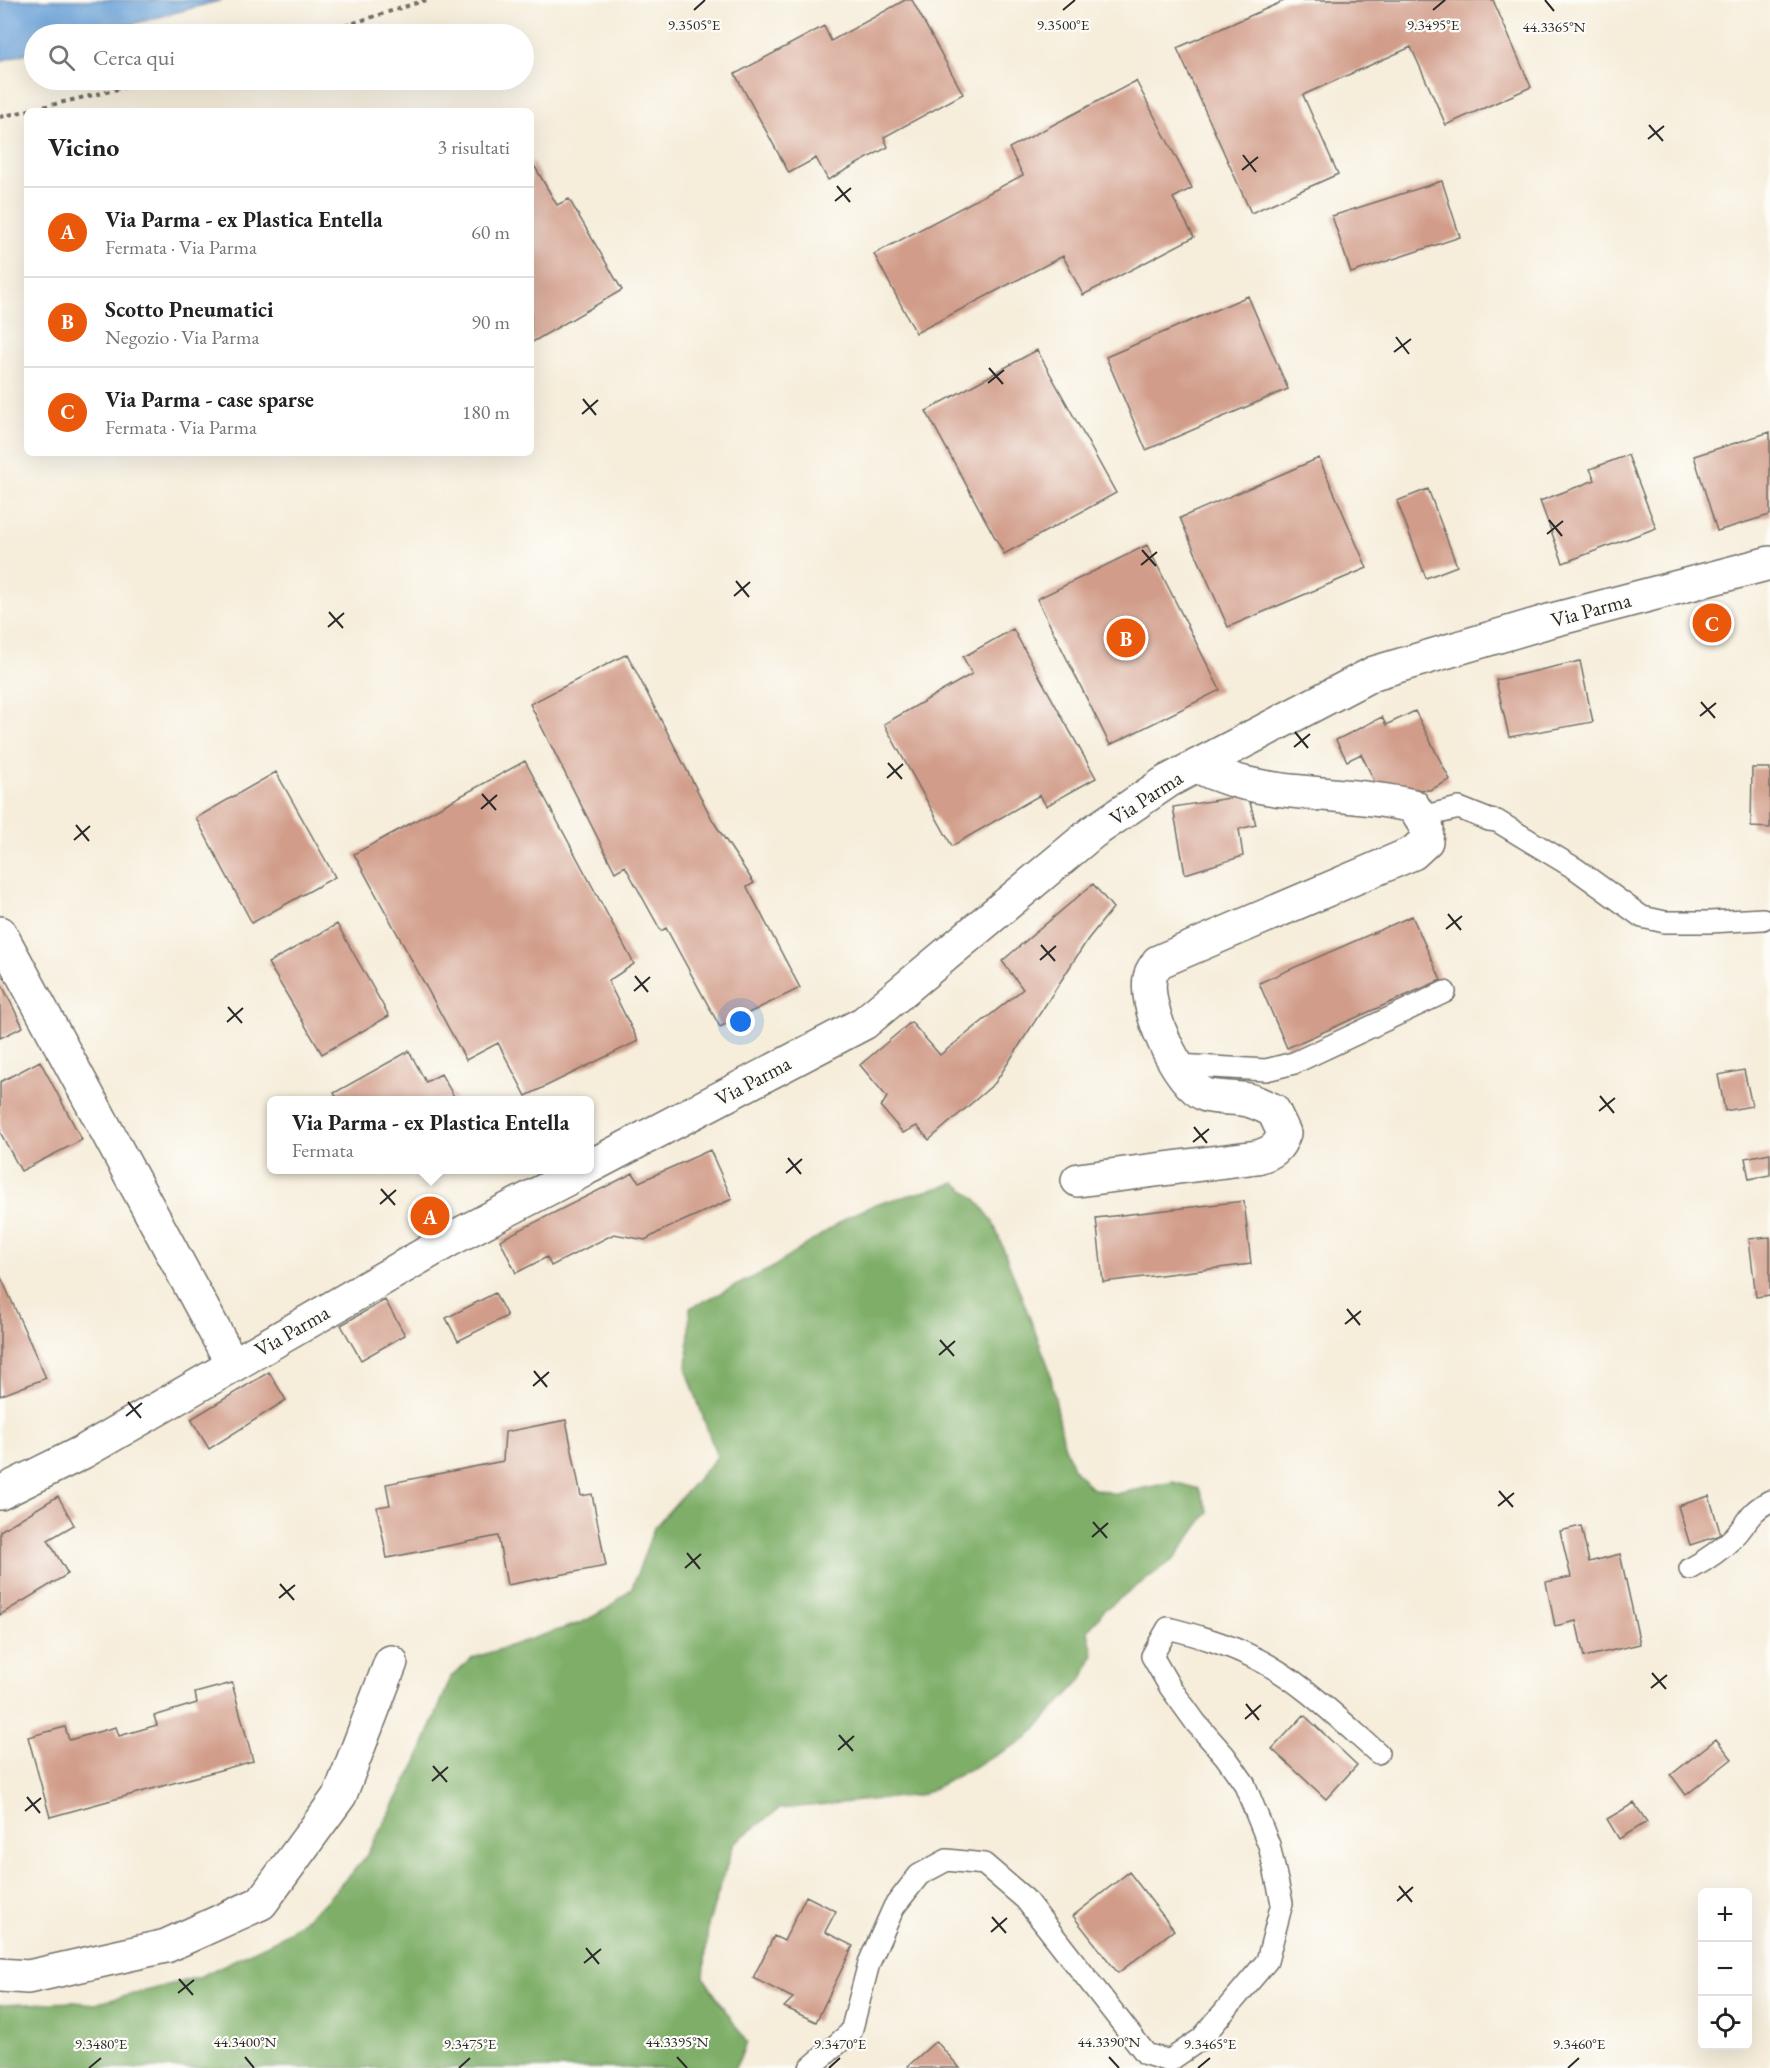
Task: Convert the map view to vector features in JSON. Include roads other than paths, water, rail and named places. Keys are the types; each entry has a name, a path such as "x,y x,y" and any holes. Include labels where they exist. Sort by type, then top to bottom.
{"street":[{"name":"Via Parma","path":"594,1164 864,1023 1093,832 1168,781 1374,673 1549,621 1770,563"},
{"path":"1078,1180 1257,1157 1269,1153 1280,1145 1284,1133 1273,1110 1249,1100 1206,1095 1195,1087 1177,1065 1155,1022 1150,975 1158,962 1413,853 1426,841 1426,828 1413,806 1384,799 1293,792 1249,784 1219,777 1197,766"},
{"path":"0,933 233,1365"},
{"name":"Via Parma","path":"0,1493 83,1452 451,1239 576,1174"},
{"path":"0,1975 28,1977 166,1946 261,1903 340,1794 391,1662"}],"lane":[{"path":"1421,817 1459,808 1497,821 1576,869 1642,917 1665,922 1763,919"},
{"path":"1177,1065 1266,1070 1294,1064 1445,992"},
{"path":"1690,1569 1714,1556 1735,1536 1755,1509 1770,1502"},
{"path":"810,2068 850,2031 869,1963 894,1907 919,1875 947,1860 984,1864 1025,1899 1146,2054 1169,2061 1201,2039 1267,1961 1282,1903 1269,1845 1244,1783 1170,1688 1152,1656 1168,1628 1210,1638 1257,1659 1309,1693 1378,1753"}],"water":[{"path":"0,0 222,0 133,24 24,24 24,54 0,61"}],"place":[{"name":"Via Parma - case sparse","path":"1712,623"},
{"name":"Scotto Pneumatici","path":"1126,638"},
{"name":"Via Parma - ex Plastica Entella","path":"430,1216"}]}
